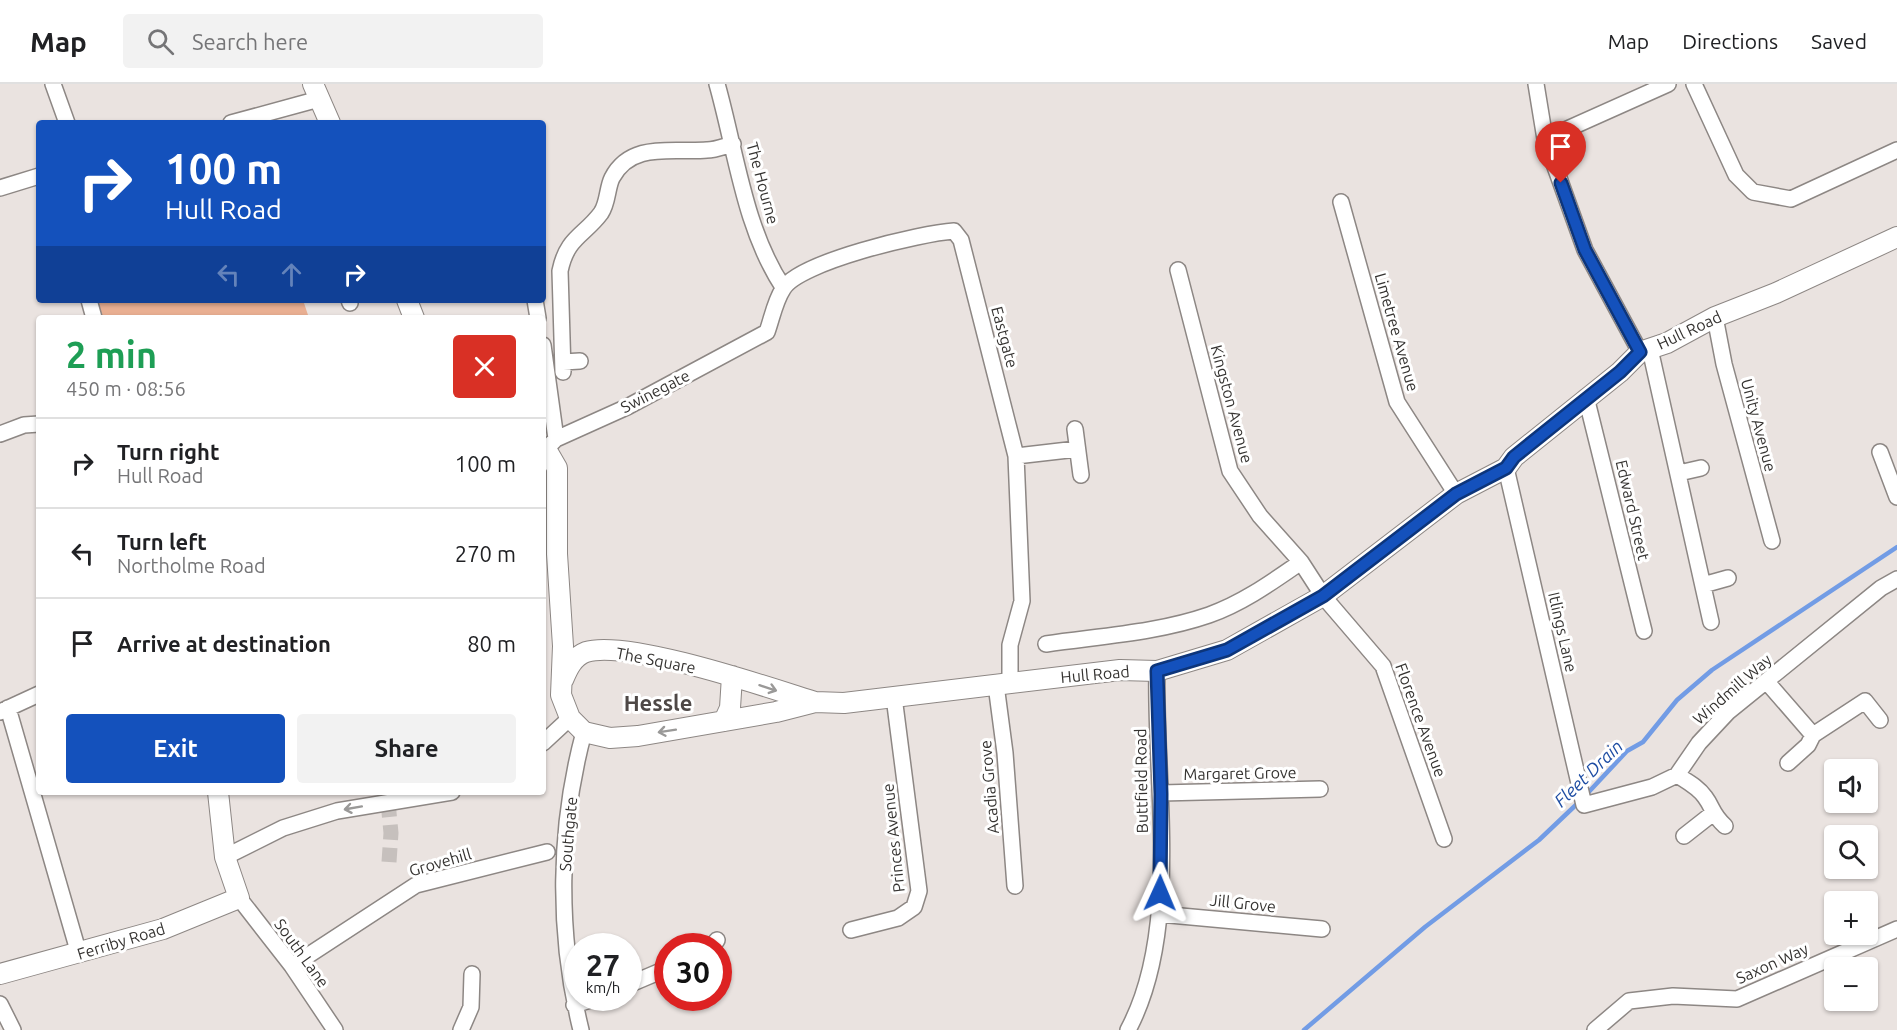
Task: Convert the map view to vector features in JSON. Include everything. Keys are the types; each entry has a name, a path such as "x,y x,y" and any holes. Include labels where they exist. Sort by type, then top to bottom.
{"street":[{"path":"53,84 66,120"},
{"name":"The Hourne","path":"717,84 742,183 768,264 783,287"},
{"path":"1536,84 1545,139 1585,250 1645,350 1679,473 1711,622"},
{"path":"1545,139 1668,84"},
{"path":"1694,84 1736,175 1753,192 1791,199 1897,150"},
{"path":"239,120 316,92 329,120"},
{"path":"580,361 563,367 560,271 563,257 576,235 602,212 612,177 627,159 643,151 709,150 734,144"},
{"path":"0,188 36,177"},
{"name":"Limetree Avenue","path":"1341,202 1397,402 1456,494"},
{"name":"Eastgate","path":"783,287 807,269 938,232 954,231 961,240 1016,456 1022,601 1010,645 1003,684"},
{"name":"Hull Road","path":"815,702 844,703 1120,670 1157,671 1227,650 1323,596 1456,494 1506,468 1514,457 1645,350 1897,237"},
{"name":"Kingston Avenue","path":"1178,270 1230,471 1260,516 1301,562 1323,596"},
{"name":"Swinegate","path":"549,446 766,332 783,287"},
{"name":"Unity Avenue","path":"1715,317 1724,364 1772,542"},
{"path":"546,396 549,446 557,468 557,554 563,646 561,695 577,725 610,738 638,736 815,702"},
{"name":"Edward Street","path":"1586,397 1644,631"},
{"path":"0,434 24,425 36,424"},
{"path":"1075,429 1081,475"},
{"path":"1016,456 1077,448"},
{"path":"1880,452 1897,497"},
{"name":"Itlings Lane","path":"1506,468 1584,806 1652,787 1677,775"},
{"path":"1679,473 1701,468"},
{"path":"1046,644 1160,629 1211,614 1256,592 1301,562"},
{"path":"1703,585 1728,578"},
{"name":"Windmill Way","path":"1677,775 1699,742 1728,712 1864,602 1897,579"},
{"name":"Florence Avenue","path":"1323,596 1383,666 1444,839"},
{"path":"563,646 586,652"},
{"name":"The Square","path":"586,652 616,650 732,676 815,702"},
{"path":"561,685 571,663 586,652"},
{"name":"Buttfield Road","path":"1128,1030 1150,969 1159,914 1161,794 1157,671"},
{"path":"724,721 730,708 732,676"},
{"path":"1767,682 1813,735"},
{"name":"Acadia Grove","path":"1003,684 1005,753 1015,886"},
{"path":"36,695 4,710 80,954"},
{"name":"Princes Avenue","path":"851,930 898,918 914,907 919,891 894,697"},
{"path":"1788,763 1808,745 1813,735 1865,701 1880,720"},
{"path":"546,742 577,725"},
{"name":"Southgate","path":"566,933 563,901 564,846 575,765 577,725"},
{"path":"1677,775 1702,793 1707,799 1712,814 1725,826"},
{"name":"Margaret Grove","path":"1161,794 1320,789"},
{"path":"218,795 225,857 239,898"},
{"path":"225,857 283,828 383,797 411,795"},
{"path":"1684,836 1712,814"},
{"name":"Grovehill","path":"292,966 416,885 547,852"},
{"name":"Ferriby Road","path":"0,974 80,954 163,929 239,898"},
{"name":"South Lane","path":"239,898 292,966 335,1030"},
{"name":"Jill Grove","path":"1159,914 1322,929"},
{"name":"Saxon Way","path":"1595,1030 1629,1001 1672,996 1737,999 1897,930"},
{"path":"462,1030 471,1007 472,974"},
{"path":"0,1004 13,1030"},
{"name":"Southgate","path":"576,1011 581,1030"}],"shaded area":[{"path":"98,303 304,303 308,315 101,315"}],"waterway":[{"name":"Fleet Drain","path":"1585,796 1627,751 1643,742 1677,700 1712,670 1897,547"},
{"name":"Fleet Drain","path":"1304,1030 1425,927 1539,840 1579,802"}],"tunnel":[{"path":"388,802 391,833 389,862"}],"district":[{"name":"Hessle","path":"658,702"}],"route":[{"path":"1160,893 1161,794 1156,702 1157,671 1227,650 1323,596 1456,494 1506,468 1514,457 1620,372 1640,352 1585,250 1561,183"}]}
